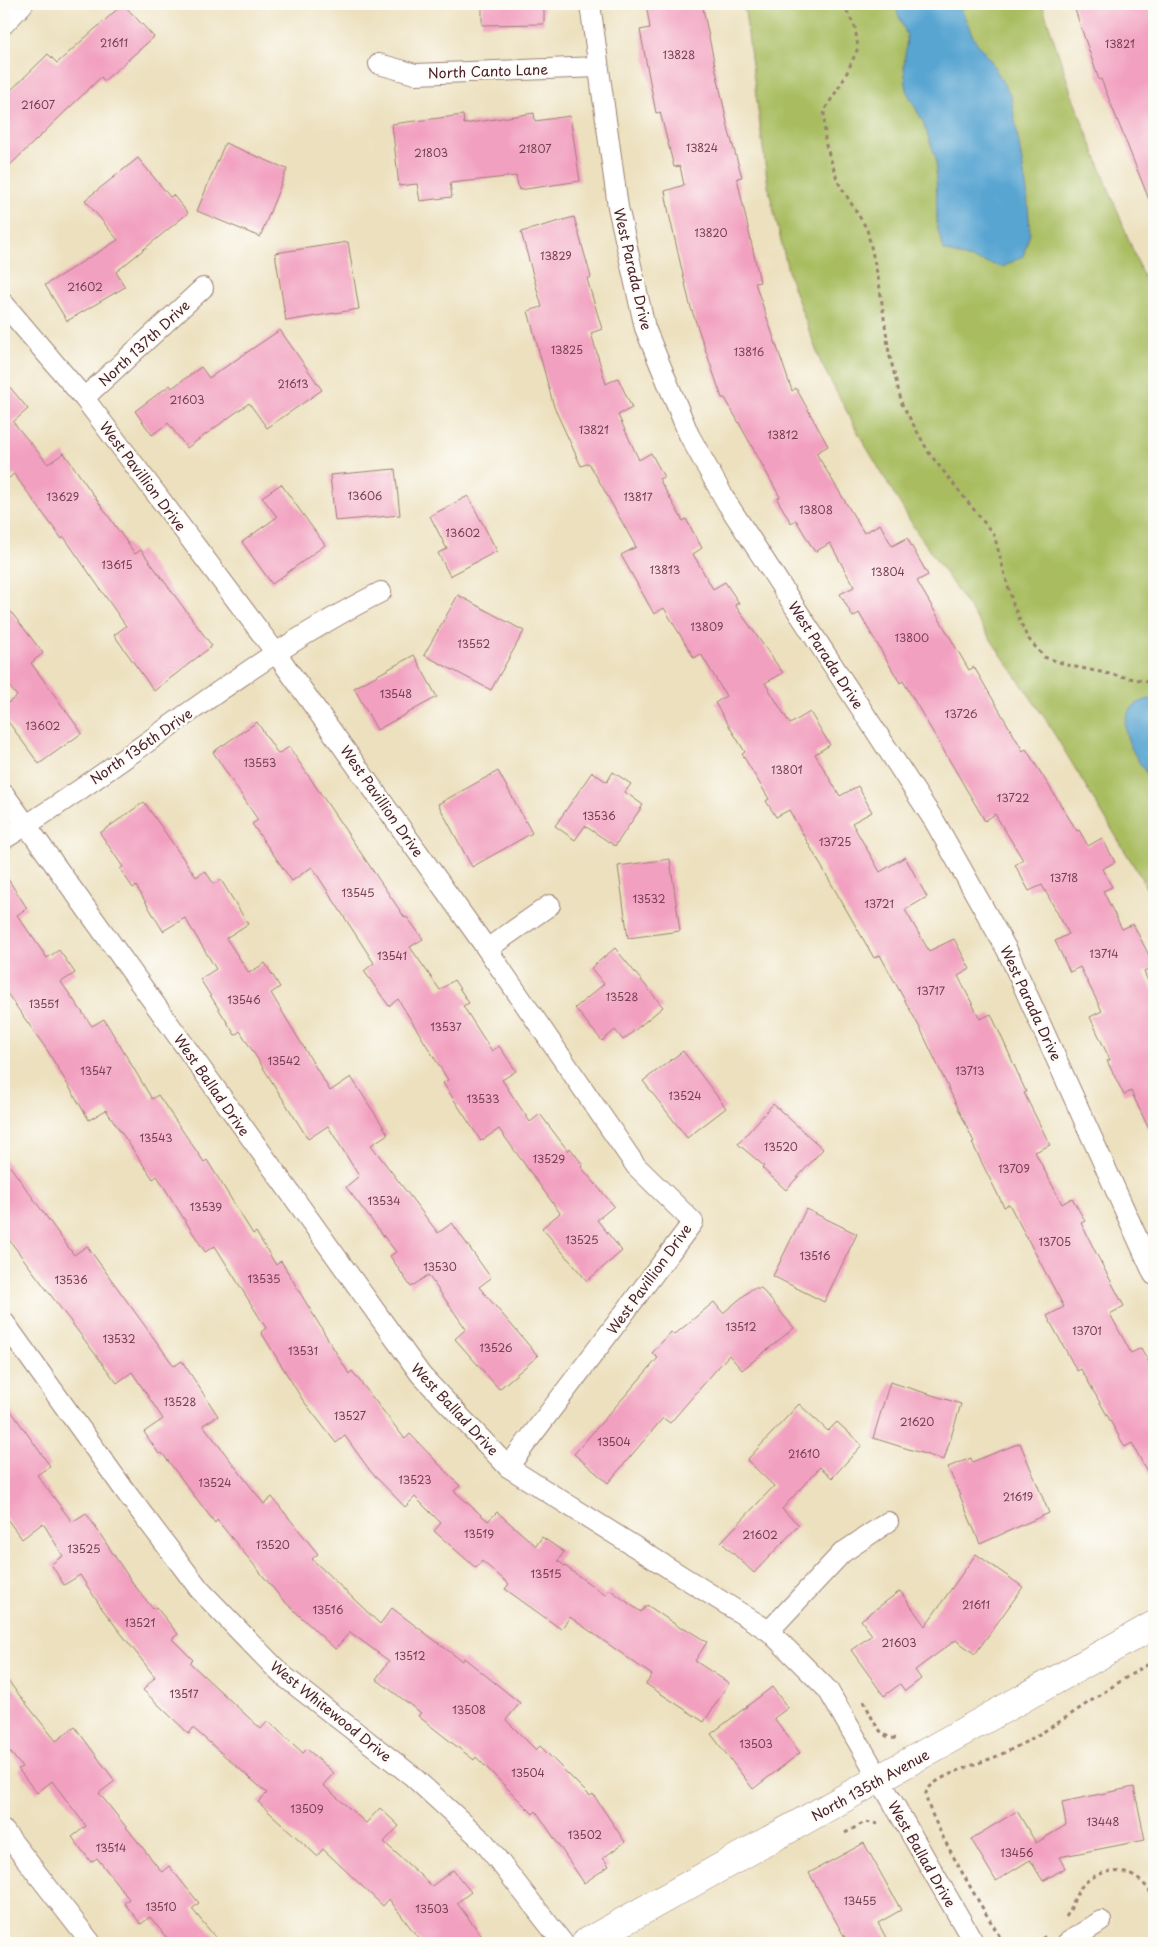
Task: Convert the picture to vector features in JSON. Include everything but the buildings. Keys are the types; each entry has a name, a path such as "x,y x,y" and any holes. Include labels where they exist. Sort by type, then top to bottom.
{"street":[{"path":"4,24 22,4"},
{"name":"West Parada Drive","path":"590,4 618,207 645,328 689,435 726,503 935,822 1007,950 1154,1275"},
{"name":"North Canto Lane","path":"379,64 415,74 598,67"},
{"name":"North 137th Drive","path":"84,398 203,288"},
{"name":"West Pavillion Drive","path":"4,304 84,398 276,653 487,949 636,1166 693,1222 508,1467"},
{"path":"276,653 342,612 381,592"},
{"name":"North 136th Drive","path":"4,839 276,653"},
{"name":"West Ballad Drive","path":"4,794 421,1376 508,1467 769,1630 828,1690 974,1943"},
{"path":"487,949 550,905"},
{"name":"West Whitewood Drive","path":"4,1322 128,1495 200,1590 281,1674 411,1775 484,1842 563,1943"},
{"path":"769,1630 842,1553 888,1522"},
{"name":"North 135th Avenue","path":"585,1943 1154,1625"},
{"path":"4,1832 91,1943"},
{"path":"1059,1938 1101,1921"}],"path":[{"path":"843,4 855,27 858,48 844,78 824,111 825,142 838,182 867,229 879,282 889,354 902,404 929,453 994,535 1013,604 1028,637 1044,657 1071,666 1154,683"},
{"path":"1004,1943 955,1858 928,1806 926,1799 928,1789 942,1779 995,1757 1044,1732 1154,1661"},
{"path":"864,1701 880,1731 886,1737 892,1739 904,1736"},
{"path":"846,1833 864,1822 879,1823 885,1830"},
{"path":"1064,1920 1076,1894 1083,1885 1103,1874 1119,1871 1139,1878 1154,1900"},
{"path":"1148,1943 1154,1934"},
{"path":"1035,1943 1059,1938"}],"green space":[{"path":"744,4 1042,4 1073,98 1143,276 1154,293 1154,907 1143,881 1044,717 915,529 861,438 821,363 790,279 768,186"}],"water":[{"path":"894,4 959,4 974,39 991,61 1011,97 1027,192 1030,233 1023,256 1003,267 944,250 937,227 936,158 923,122 907,92 904,67 907,36"},
{"path":"1148,699 1154,700 1154,783 1139,763 1127,738 1125,726 1127,715 1134,706"}]}
